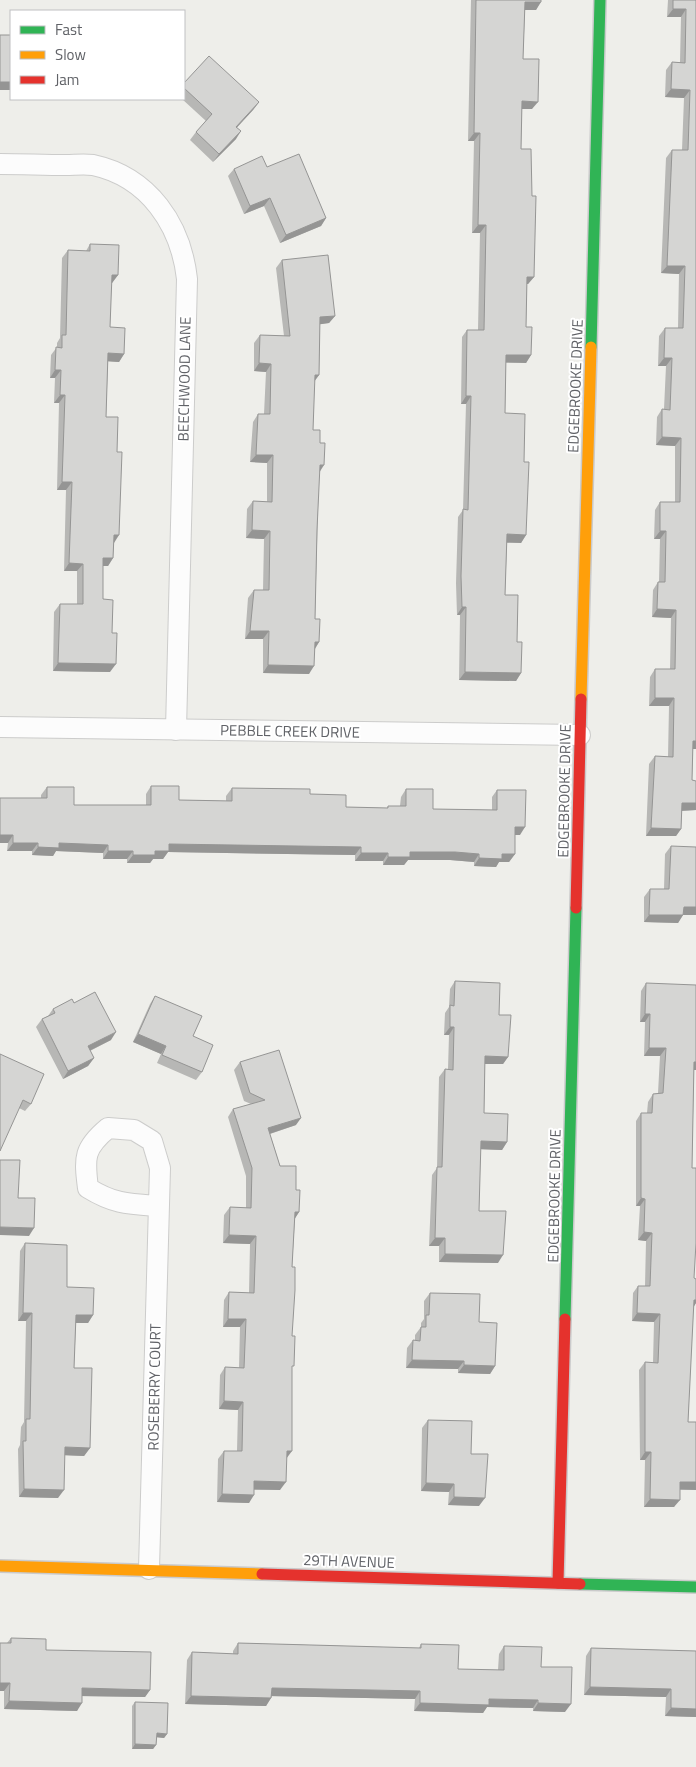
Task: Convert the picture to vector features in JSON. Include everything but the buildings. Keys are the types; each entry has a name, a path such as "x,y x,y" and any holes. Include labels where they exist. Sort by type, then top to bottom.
{"street":[{"name":"EDGEBROOKE DRIVE","path":"558,1583 600,0"},
{"name":"BEECHWOOD LANE","path":"0,164 92,165 120,176 146,192 163,211 176,233 184,255 186,279 176,730"},
{"name":"PEBBLE CREEK DRIVE","path":"0,728 580,735"},
{"name":"ROSEBERRY COURT","path":"149,1569 160,1168 152,1141 134,1130 108,1128 92,1141 85,1162 88,1188 108,1200 158,1206"},
{"name":"29TH AVENUE","path":"0,1566 696,1586"}],"traffic: fast":[{"path":"591,347 600,0"},
{"path":"565,1319 576,908"},
{"path":"580,1584 696,1587"}],"traffic: slow":[{"path":"581,699 591,347"},
{"path":"0,1566 262,1574"}],"traffic: jam":[{"path":"576,908 581,699"},
{"path":"558,1583 565,1319"},
{"path":"262,1574 580,1584"}]}
